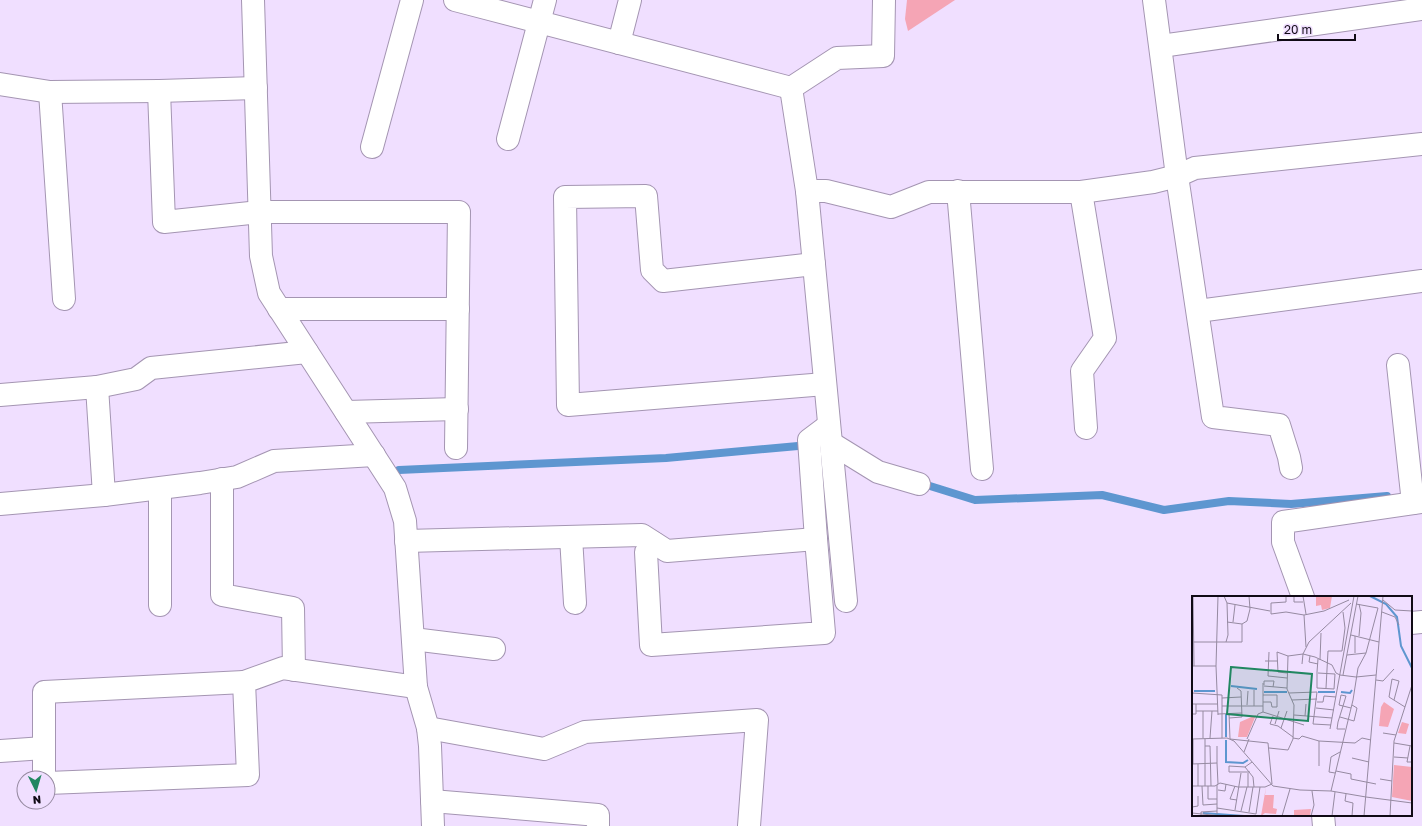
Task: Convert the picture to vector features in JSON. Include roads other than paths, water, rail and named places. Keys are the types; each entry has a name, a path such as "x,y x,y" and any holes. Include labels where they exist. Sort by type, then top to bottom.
{"street":[{"path":"252,0 262,256 269,293 395,488 405,521 416,687 428,728 433,826"},
{"path":"372,147 412,0"},
{"path":"455,0 791,88 837,58 883,56 884,0"},
{"path":"508,139 545,0"},
{"path":"620,43 630,0"},
{"path":"1154,0 1177,176 1213,417 1279,425 1291,468"},
{"path":"1161,46 1375,7 1422,9"},
{"path":"0,84 50,92 256,88"},
{"path":"791,88 807,191 830,434 847,516 846,601"},
{"path":"159,91 164,222 260,212 459,212 456,448"},
{"path":"50,92 64,299"},
{"path":"807,191 826,191 891,207 929,192 1081,192 1153,182 1177,176 1195,168 1422,144"},
{"path":"958,191 982,469"},
{"path":"1081,192 1105,338 1082,371 1086,428"},
{"path":"814,264 663,281 652,270 646,196 565,197 568,405 825,384"},
{"path":"1198,311 1422,280"},
{"path":"279,309 458,309"},
{"path":"0,395 97,387 136,378 151,368 306,352"},
{"path":"1303,596 1283,542 1283,522 1418,503 1398,365"},
{"path":"97,387 104,495"},
{"path":"346,412 457,409"},
{"path":"830,434 878,472 918,484"},
{"path":"654,543 646,552 651,645 824,633 810,440 830,434"},
{"path":"0,504 160,489 237,477 274,461 374,455"},
{"path":"222,479 222,595 293,608 294,670"},
{"path":"160,489 160,605"},
{"path":"406,541 642,535 667,551 816,539"},
{"path":"571,537 574,603"},
{"path":"1412,623 1422,622"},
{"path":"413,639 494,649"},
{"path":"44,770 44,692 244,682 283,668 416,687"},
{"path":"56,783 248,775 244,682"},
{"path":"428,728 544,749 586,732 757,720 749,826"},
{"path":"0,751 44,748"},
{"path":"432,802 598,815 598,826"},
{"path":"1323,816 1324,826"}],"waterway":[{"path":"399,470 666,458 798,446"},
{"path":"930,486 975,500 1102,495 1164,510 1229,501 1291,504 1387,496"}]}
